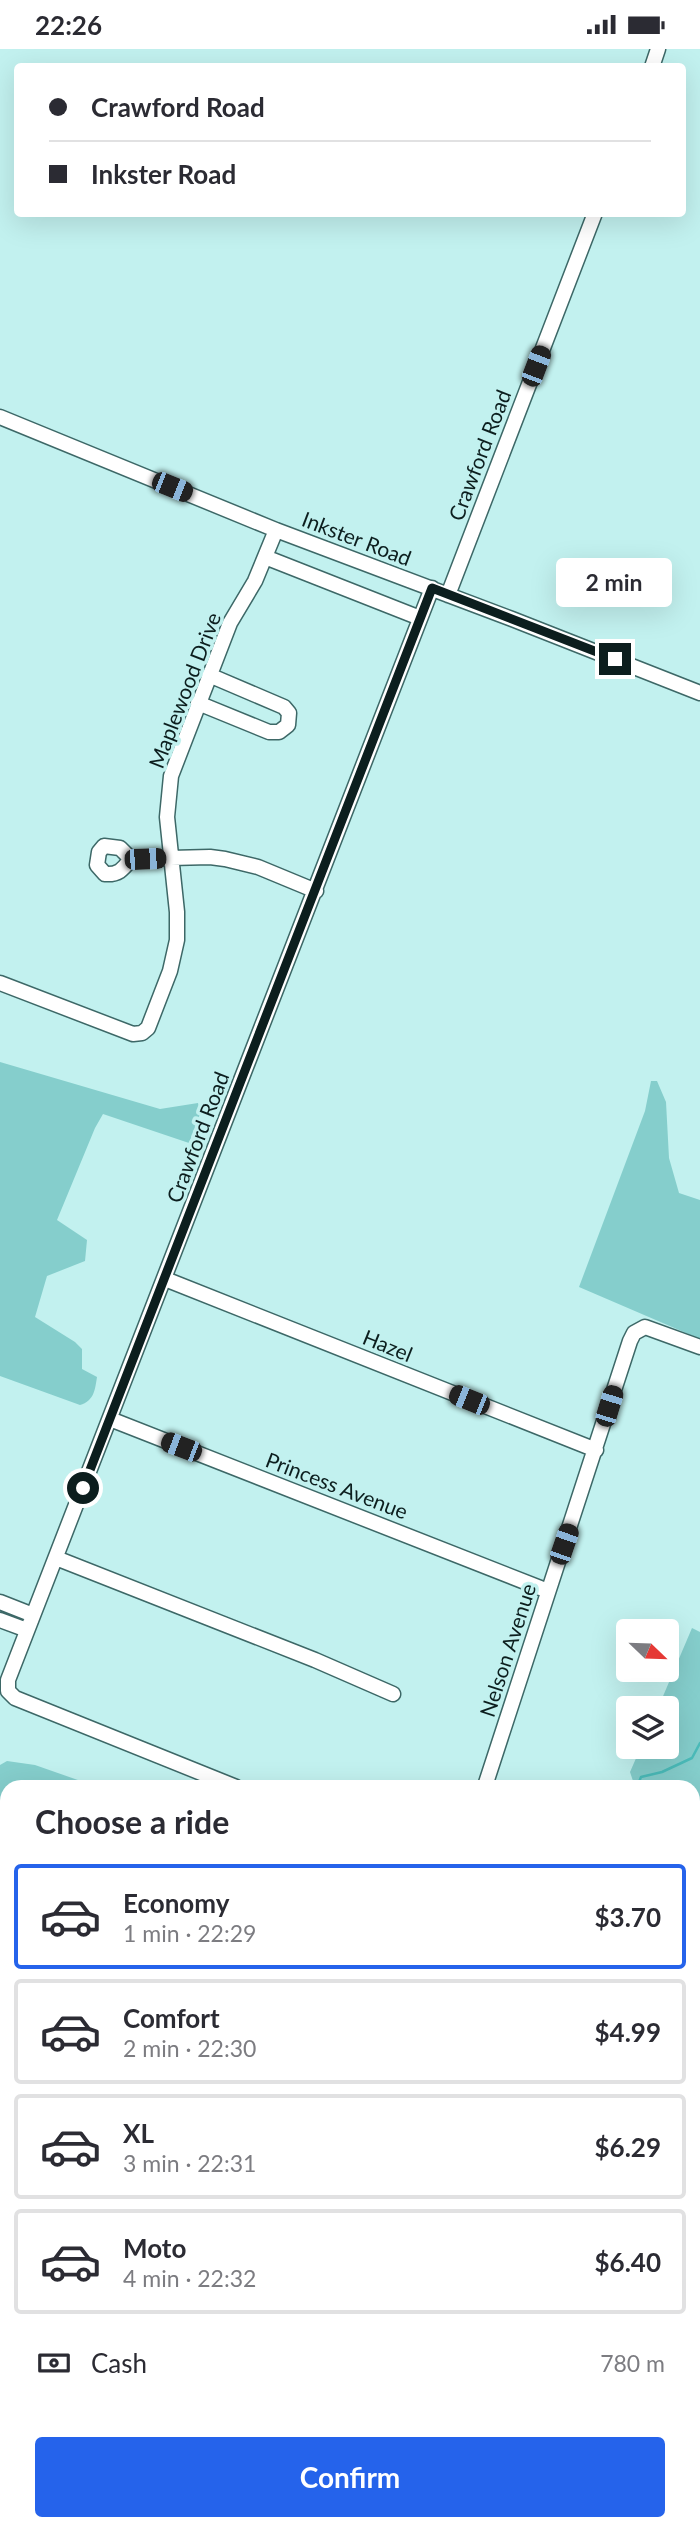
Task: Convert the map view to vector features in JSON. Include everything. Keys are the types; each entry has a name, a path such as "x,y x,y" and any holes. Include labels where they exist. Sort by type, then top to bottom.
{"street":[{"name":"Crawford Road","path":"448,595 593,217"},
{"name":"Inkster Road","path":"0,417 276,530 700,693"},
{"name":"Maplewood Drive","path":"0,983 133,1034 142,1033 152,1020 175,953 177,912 167,817 169,789 175,763 230,623 255,580 276,530"},
{"path":"265,557 420,618"},
{"name":"Crawford Road","path":"219,1780 15,1698 8,1691 8,1680 432,588"},
{"path":"198,703 269,732 279,732 288,725 289,713 284,707 209,675"},
{"path":"131,859 210,857 238,861 316,891"},
{"name":"Hazel","path":"164,1279 596,1450"},
{"name":"Nelson Avenue","path":"487,1780 630,1341 639,1329 653,1328 700,1347"},
{"name":"Princess Avenue","path":"110,1419 548,1591"},
{"path":"56,1558 316,1660 393,1694"},
{"path":"0,1602 33,1615"},
{"path":"0,1620 27,1630"}],"shaded area":[{"path":"0,1062 160,1109 198,1103 200,1114 189,1143 103,1114 57,1220 87,1240 85,1261 47,1276 35,1317 75,1342 82,1349 82,1369 97,1377 91,1398 80,1405 0,1376"},
{"path":"651,1081 657,1081 666,1102 669,1158 679,1193 700,1200 700,1339 579,1287 645,1111"},
{"path":"692,1628 700,1632 700,1780 633,1780 630,1772 636,1759 679,1759 679,1696 663,1696 669,1682 679,1682 679,1659"},
{"path":"7,1761 35,1765 78,1780 0,1780 0,1765"}],"waterway":[{"path":"640,1780 641,1777 662,1772 692,1758 700,1743"}],"route":[{"path":"83,1488 432,588 615,659"}]}
